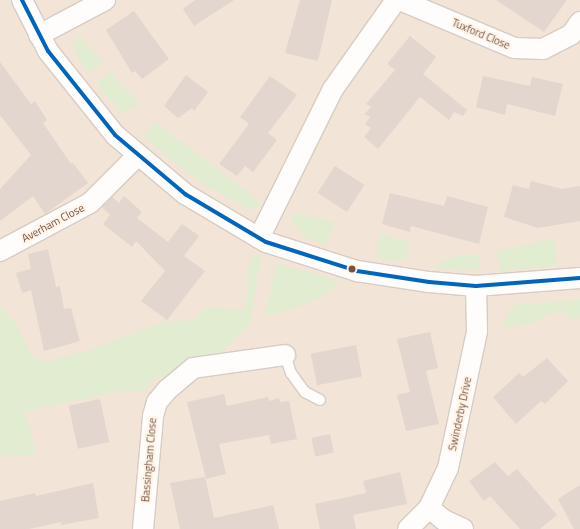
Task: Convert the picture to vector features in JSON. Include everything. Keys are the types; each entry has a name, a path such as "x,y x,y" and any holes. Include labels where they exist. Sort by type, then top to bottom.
{"street":[{"path":"22,0 39,36 67,77 93,110 136,156 185,194 259,238 311,258 357,270 429,282 476,286 580,278"},
{"path":"39,36 105,0"},
{"path":"259,238 333,89 396,0"},
{"name":"Tuxford Close","path":"400,0 514,48 543,49 571,35 580,22"},
{"name":"Averham Close","path":"0,251 90,203 136,156"},
{"name":"Swinderby Drive","path":"408,529 429,508 448,468 477,331 476,286"},
{"name":"Bassingham Close","path":"143,529 152,416 157,402 167,390 193,368 285,355"},
{"path":"429,508 444,520 463,529"}],"lane":[{"name":"Bassingham Close","path":"285,355 291,373 305,392 320,400"}],"shaded area":[{"path":"0,0 580,0 580,529 0,529"}],"green space":[{"path":"78,35 103,63 88,72 76,55 74,47"},
{"path":"110,71 140,105 122,113 100,89 98,82"},
{"path":"154,121 248,192 259,202 259,207 252,209 243,206 201,182 176,164 145,137"},
{"path":"296,213 335,222 325,244 304,237 293,223 292,217"},
{"path":"380,234 409,242 408,256 400,261 377,259"},
{"path":"554,239 557,266 500,271 497,251"},
{"path":"255,253 261,256 250,325 212,360 167,377 155,377 146,390 111,393 25,411 36,454 0,457 0,306 15,322 30,353 43,362 88,351 160,323 194,320 205,308 244,309 246,303 247,268"},
{"path":"480,254 480,270 430,268 456,256"},
{"path":"276,263 340,281 331,290 307,304 265,317"},
{"path":"580,300 580,317 573,321 563,311 545,316 537,322 502,328 510,309 517,304"}],"building":[{"path":"195,0 234,0 194,26 183,9"},
{"path":"300,0 332,0 318,61 285,53"},
{"path":"496,0 567,0 544,32"},
{"path":"134,11 169,59 142,79 135,71 132,73 106,30"},
{"path":"410,36 436,57 423,74 467,110 463,116 454,112 449,120 420,97 378,149 364,137 371,128 365,124 370,117 365,114 371,107 366,104 395,70 387,64"},
{"path":"0,62 31,104 35,101 47,120 43,123 71,164 73,163 88,183 45,214 33,196 0,221 0,189 31,155 0,115"},
{"path":"186,75 208,92 194,111 192,108 178,118 164,106"},
{"path":"270,76 297,95 268,133 277,140 253,172 245,166 237,176 219,164 249,124 240,117"},
{"path":"483,76 530,86 532,77 563,84 555,116 507,104 505,115 476,107"},
{"path":"335,166 364,185 347,212 318,193"},
{"path":"531,181 562,189 580,186 580,221 538,228 504,217 513,185 529,189"},
{"path":"390,193 444,206 447,196 488,207 479,244 411,226 410,232 382,224"},
{"path":"124,196 142,212 137,218 168,242 182,224 199,236 184,256 205,271 167,320 141,301 165,271 136,241 132,247 103,224 110,215 102,207 112,197 119,203"},
{"path":"48,249 56,287 60,286 64,309 71,308 80,341 44,351 31,290 22,293 16,273 31,269 28,254"},
{"path":"430,332 438,368 426,371 439,424 406,431 397,395 410,392 397,339"},
{"path":"356,345 362,376 317,385 311,354"},
{"path":"547,358 568,381 545,404 541,401 516,424 493,397 519,373 523,377"},
{"path":"224,394 227,406 268,397 269,401 279,398 280,402 289,401 297,439 271,444 269,435 219,444 226,474 206,479 187,402"},
{"path":"100,399 109,442 78,449 69,406"},
{"path":"330,434 334,453 315,457 311,438"},
{"path":"495,462 508,476 517,469 557,515 540,529 520,529 490,496 484,501 469,481"},
{"path":"400,472 407,504 353,515 356,529 320,529 315,504 366,493 363,481"},
{"path":"205,477 214,518 273,505 279,529 180,529 170,483"},
{"path":"93,483 99,518 61,525 61,522 29,529 0,529 0,501 35,493 36,496"},
{"path":"580,485 580,529 574,529 558,499"}],"transit line":[{"path":"22,0 48,51 115,135 185,194 266,242 357,271 429,282 476,286 580,278"}]}
